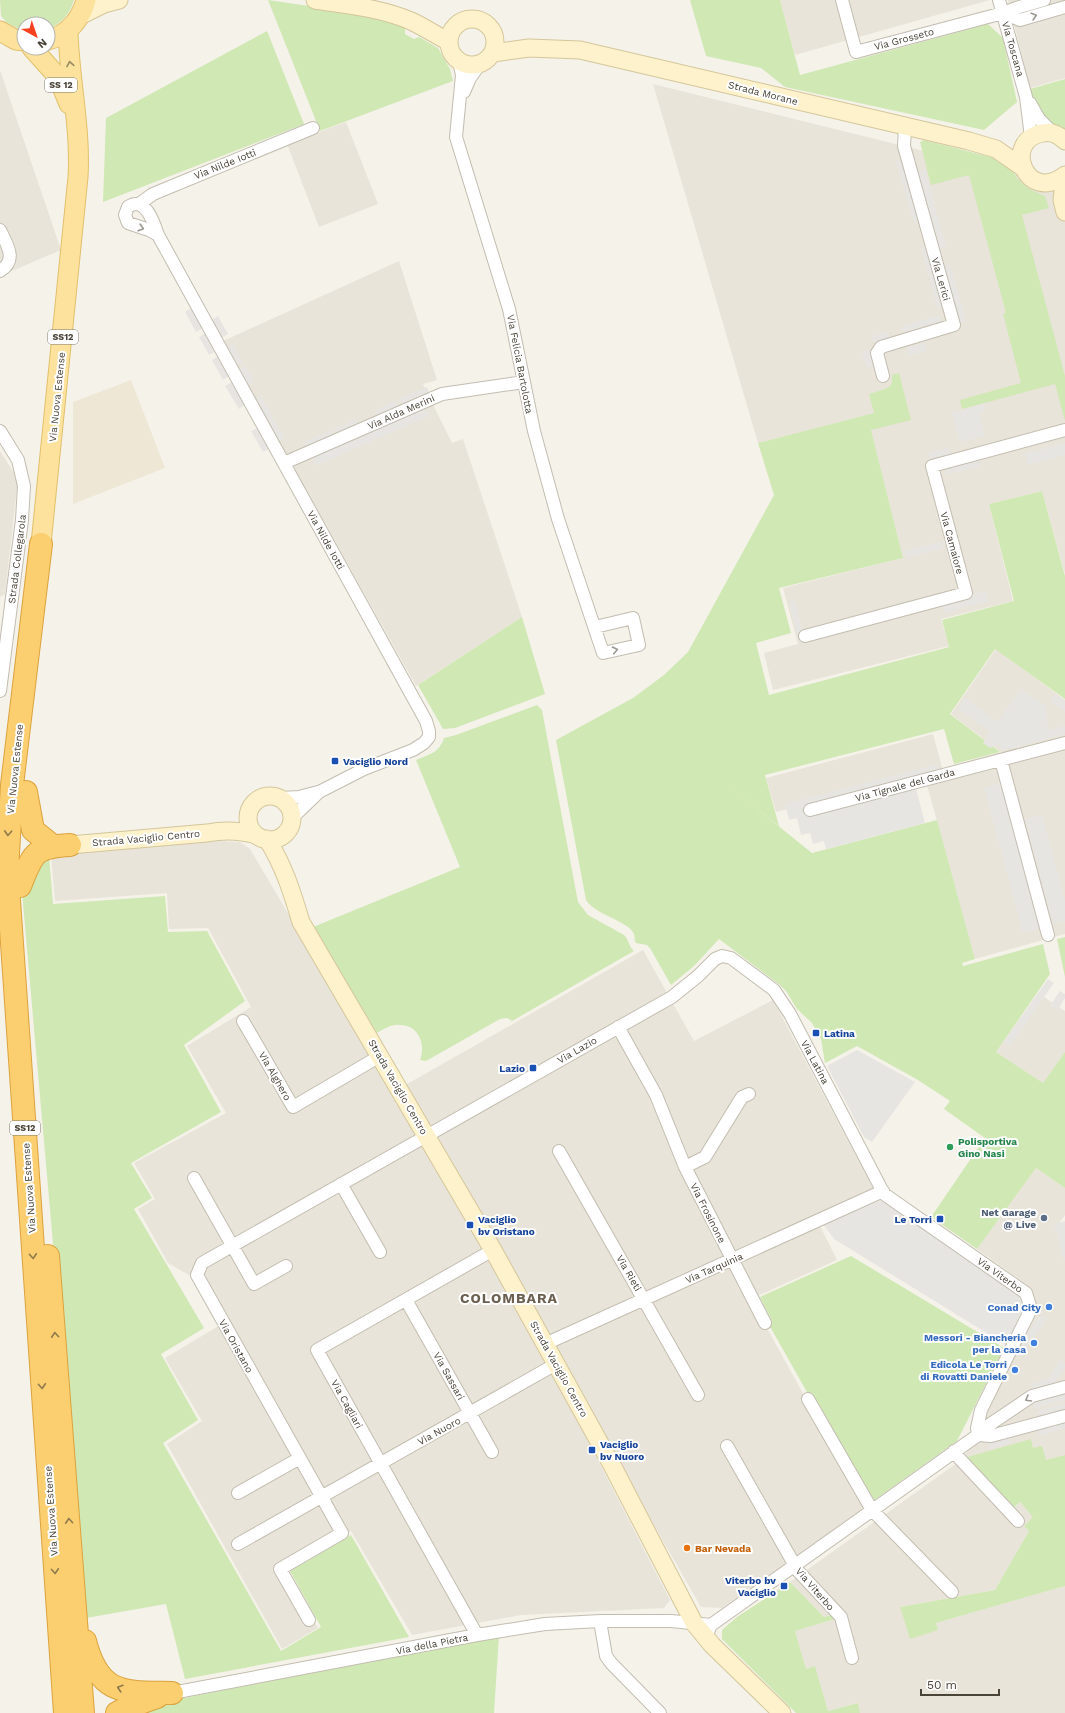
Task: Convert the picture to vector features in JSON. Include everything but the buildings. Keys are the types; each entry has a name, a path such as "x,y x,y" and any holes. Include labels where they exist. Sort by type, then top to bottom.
{"highway":[{"name":"Via Nuova Estense","path":"41,544 20,886 83,1713"},
{"name":"Via Nuova Estense","path":"41,544 12,785 7,871 65,1713"},
{"path":"26,792 33,830 62,845"},
{"path":"20,886 31,858 40,850 62,845"},
{"path":"75,1601 90,1660 96,1671 110,1685 118,1689 133,1692 172,1692"},
{"path":"117,1713 126,1708 172,1692"}],"main road":[{"path":"56,37 61,35 78,15"},
{"name":"Via Nuova Estense","path":"41,544 78,177 77,130 72,73 68,53 78,15"},
{"path":"0,31 16,40"},
{"name":"Via Nuova Estense","path":"39,56 58,77 68,101 77,130"}],"street":[{"path":"78,15 118,0"},
{"path":"315,0 378,10 451,35"},
{"name":"Via Grosseto","path":"842,0 856,52 1003,13"},
{"name":"Via Toscana","path":"999,0 1026,97 1028,140"},
{"path":"1003,13 1044,0"},
{"path":"1003,13 1020,20 1065,7"},
{"path":"475,18 483,20 493,31 489,52 473,65 459,61 450,50 451,35 463,20 475,18"},
{"name":"Strada Morane","path":"489,52 529,48 580,50 996,149 1022,167 1034,180 1044,183 1055,191 1063,206"},
{"name":"Via Felicia Bartolotta","path":"461,100 470,78 489,52"},
{"name":"Via Felicia Bartolotta","path":"459,61 462,75 461,100 456,137 509,309 534,431 558,519 595,627"},
{"name":"Via Toscana","path":"1026,97 1039,119 1059,137"},
{"name":"Via Lerici","path":"883,376 877,353 880,347 954,325 904,146 906,127"},
{"name":"Via Nilde Iotti","path":"158,235 142,227 133,226 126,219 125,215 128,207 134,204 139,204 153,194 313,128"},
{"name":"Strada Morane","path":"996,149 1028,140 1038,133 1046,132 1059,137"},
{"path":"1022,167 1022,151 1028,140"},
{"path":"1044,183 1058,180 1065,175"},
{"path":"1063,206 1065,175"},
{"name":"Via Nilde Iotti","path":"139,204 148,212 158,235 426,721 429,731 429,737 424,743 413,750 364,769 319,792 299,797 280,798"},
{"path":"0,230 8,247 10,262 0,271"},
{"name":"Via Alda Merini","path":"284,463 442,394 524,382"},
{"name":"Via Camaiore","path":"805,636 966,593 932,466 1065,430"},
{"name":"Strada Collegarola","path":"0,431 18,460 24,486 22,520 0,691"},
{"name":"Via Tignale del Garda","path":"810,810 1065,743"},
{"path":"1001,760 1048,935"},
{"name":"Via Nilde Iotti","path":"289,825 319,792"},
{"path":"265,796 280,798 290,808 289,825 278,838 262,837 252,830 248,821 250,809 255,801 265,796"},
{"name":"Strada Vaciglio Centro","path":"222,830 250,809"},
{"name":"Strada Vaciglio Centro","path":"289,825 286,849 289,881"},
{"name":"Strada Vaciglio Centro","path":"62,845 207,833 222,830 239,830 262,837 280,861 289,881 301,922 494,1250 704,1629 782,1713"},
{"name":"Via Lazio","path":"426,1136 672,997 715,960 722,956"},
{"name":"Via Latina","path":"722,956 731,958 774,990 790,1014 882,1192"},
{"name":"Via Alghero","path":"243,1021 294,1107 380,1056"},
{"name":"Via Frosinone","path":"618,1027 656,1095 685,1167 765,1323"},
{"path":"685,1167 705,1157 742,1097 749,1094"},
{"name":"Via Oristano","path":"322,1497 197,1275 202,1263 426,1136"},
{"name":"Via Rieti","path":"559,1151 698,1395"},
{"path":"194,1178 254,1284 286,1266"},
{"path":"341,1184 380,1252"},
{"name":"Via Tarquinia","path":"545,1344 882,1192"},
{"name":"Via Viterbo","path":"704,1629 978,1435 977,1428 980,1410 1031,1309 1026,1293 882,1192"},
{"name":"Via Cagliari","path":"477,1635 317,1350 494,1250"},
{"name":"Via Sassari","path":"406,1300 492,1452"},
{"name":"Via Nuoro","path":"238,1544 556,1364"},
{"path":"978,1435 986,1426 1032,1396 1062,1388 1065,1378"},
{"path":"808,1399 872,1510 952,1592"},
{"path":"978,1435 991,1436 1065,1416"},
{"path":"727,1446 794,1565"},
{"path":"954,1451 1018,1521"},
{"path":"238,1493 300,1458"},
{"path":"309,1620 280,1569 342,1533 322,1497"},
{"name":"Via Viterbo","path":"794,1565 798,1572 841,1617 852,1658"},
{"path":"600,1621 606,1656 610,1663 660,1713"},
{"name":"Via della Pietra","path":"172,1692 477,1635 545,1624 600,1621 672,1621 704,1629"}],"shaded area":[{"path":"780,0 990,0 795,55"},
{"path":"1008,0 1065,0 1065,78 1030,88"},
{"path":"0,70 61,250 0,276"},
{"path":"653,84 1065,186 1065,574 1042,491 989,504 1013,601 941,619 949,646 773,690 764,653 798,644 783,588 903,558 867,415 758,443"},
{"path":"346,122 378,204 319,227 287,144"},
{"path":"903,160 920,221 914,223 896,162"},
{"path":"925,170 946,247 939,249 918,172"},
{"path":"928,245 944,305 937,307 921,247"},
{"path":"399,261 437,380 423,384 452,443 463,439 522,617 416,686 223,341"},
{"path":"950,265 966,321 959,323 943,266"},
{"path":"192,308 203,328 196,332 185,312"},
{"path":"939,315 941,321 903,332 902,326"},
{"path":"218,316 228,334 221,338 211,320"},
{"path":"888,331 890,337 874,343 871,337"},
{"path":"206,333 216,351 209,355 199,337"},
{"path":"925,342 927,351 908,356 906,348"},
{"path":"233,344 243,362 236,366 226,348"},
{"path":"870,350 874,366 866,368 862,352"},
{"path":"218,356 229,376 223,380 212,360"},
{"path":"245,366 254,381 247,385 238,370"},
{"path":"131,380 165,468 73,504 73,402"},
{"path":"232,382 245,405 239,409 225,386"},
{"path":"427,387 430,394 403,406 400,398"},
{"path":"261,396 284,438 279,441 256,398"},
{"path":"396,400 399,407 378,417 375,410"},
{"path":"984,404 985,411 979,413 985,436 960,442 952,413"},
{"path":"425,408 429,416 315,466 312,457"},
{"path":"356,419 360,425 338,435 335,429"},
{"path":"258,428 269,449 263,452 251,431"},
{"path":"332,430 335,436 307,448 304,442"},
{"path":"1065,443 1065,455 1028,465 1025,454"},
{"path":"949,447 951,455 930,461 928,453"},
{"path":"0,451 18,479 5,594 0,597"},
{"path":"978,459 980,466 947,475 945,467"},
{"path":"941,541 943,548 907,558 905,551"},
{"path":"986,591 988,601 944,613 941,603"},
{"path":"795,601 803,632 797,634 789,603"},
{"path":"996,649 1065,700 1065,934 975,959 924,774 776,812 766,778 933,734 945,778 1011,760 951,714"},
{"path":"1021,689 1046,706 1048,730 1065,726 1065,734 1002,751 1000,744 990,748 983,743 990,732 958,709 965,698 998,722"},
{"path":"1056,694 1065,701 1065,712 1050,701"},
{"path":"937,764 940,774 914,781 925,823 826,849 824,841 813,844 810,833 801,835 797,818 789,820 785,804"},
{"path":"1002,783 1041,928 1023,933 984,788"},
{"path":"1042,815 1065,901 1065,921 1053,924 1025,819"},
{"path":"216,841 240,842 250,849 427,1148 584,1433 670,1600 664,1608 521,1615 412,1635 351,1531 285,1569 318,1628 282,1649 167,1444 202,1421 165,1358 220,1325 194,1278 168,1263 138,1209 155,1199 134,1163 226,1113 187,1046 251,1007 208,928 169,929 167,893 55,901 51,855"},
{"path":"643,950 694,1041 773,1000 873,1188 815,1216 837,1260 751,1299 866,1508 722,1608 701,1607 402,1087"},
{"path":"1048,979 1054,983 1010,1046 1004,1042"},
{"path":"1060,991 1065,994 1065,998 1057,1011 1050,1006"},
{"path":"1038,993 1065,1011 1065,1052 1043,1083 996,1052"},
{"path":"857,1050 915,1082 872,1142 864,1137 827,1066"},
{"path":"1036,1168 1065,1188 1065,1215 1060,1222 1065,1244 1065,1455 1046,1460 1033,1448 1031,1439 1013,1509 1020,1502 1034,1517 1024,1526 1029,1531 995,1590 900,1607 938,1630 936,1623 1065,1586 1065,1713 860,1713 857,1703 828,1711 815,1667 806,1669 795,1631 835,1619 833,1614 824,1617 790,1582 964,1458 1037,1307 1032,1289 977,1249"},
{"path":"882,1200 1020,1295 1023,1308 1006,1345 834,1239 823,1224"},
{"path":"1065,1221 1065,1260 1064,1261 1054,1224"},
{"path":"1041,1315 1047,1319 1024,1350 1018,1346"},
{"path":"1060,1360 1065,1363 1065,1368 1053,1386 1033,1392 1031,1384 1048,1379"},
{"path":"1065,1392 1065,1400 1034,1408 1032,1401"},
{"path":"1065,1403 1065,1411 1039,1418 1037,1411"},
{"path":"1065,1421 1065,1428 1039,1436 1037,1429"},
{"path":"1009,1436 1011,1443 990,1449 988,1442"}],"green space":[{"path":"0,0 74,0 67,14 56,25 56,16 16,16 16,27 7,23 1,16"},
{"path":"268,0 384,17 405,27 405,34 414,39 419,37 438,48 450,69 453,81 320,131"},
{"path":"690,0 780,0 800,75 988,24 1003,38 1017,102 984,130 785,87 761,68 706,56"},
{"path":"267,31 304,124 103,202 106,118"},
{"path":"1065,79 1065,132 1050,124 1041,116 1035,105 1030,89"},
{"path":"924,140 1002,160 1024,185 1045,196 1049,208 1022,215 1065,376 1065,421 1055,384 962,409 960,400 1021,383 1003,314 1006,313 969,175 931,185 920,142"},
{"path":"899,373 911,420 871,430 903,558 779,588 791,633 756,643 769,695 949,647 942,620 1014,601 989,504 1042,491 1065,576 1065,699 995,649 950,714 1000,752 954,764 944,729 765,775 779,826 714,774 812,853 937,820 975,959 962,963 963,966 1043,944 1050,974 996,1052 1043,1083 1065,1052 1065,1188 1036,1168 977,1249 931,1217 985,1138 944,1109 950,1101 918,1080 857,1046 825,1063 821,1039 812,1023 797,1009 786,991 719,939 694,966 671,985 650,948 647,945 636,943 631,929 590,905 586,900 556,740 633,698 664,675 688,652 774,495 758,443 874,413 869,394 890,386 892,382 892,375"},
{"path":"522,617 545,694 455,728 443,729 418,685"},
{"path":"537,705 542,710 578,902 588,915 624,935 634,951 512,1021 507,1018 500,1019 426,1061 420,1060 422,1054 421,1042 416,1032 412,1028 394,1025 377,1033 313,927 460,867 416,760 437,750 444,738"},
{"path":"49,855 53,904 165,896 168,932 207,931 245,1001 184,1045 221,1112 131,1163 152,1198 134,1209 204,1328 161,1354 198,1420 163,1443 281,1651 321,1627 290,1571 351,1535 409,1637 185,1679 166,1604 86,1618 22,892 31,864"},
{"path":"1065,937 1065,977 1057,939"},
{"path":"851,1256 1004,1348 957,1441 873,1501 812,1393 808,1394 768,1323 772,1321 760,1297"},
{"path":"1031,1439 1033,1448 1042,1446 1046,1460 1065,1455 1065,1586 936,1623 938,1630 910,1639 900,1607 995,1590 1029,1531 1024,1526 1033,1517 1020,1502 1012,1509 964,1458"},
{"path":"790,1582 824,1617 834,1614 835,1619 795,1631 806,1669 815,1666 828,1711 858,1703 860,1713 796,1713 722,1639 722,1630 737,1617"},
{"path":"499,1636 494,1713 128,1713 179,1699"}],"place":[{"name":"Vaciglio Nord","path":"335,761"},
{"name":"Latina","path":"816,1033"},
{"name":"Lazio","path":"533,1068"},
{"name":"Polisportiva Gino Nasi","path":"950,1147"},
{"name":"Net Garage @ Live","path":"1044,1218"},
{"name":"Le Torri","path":"940,1219"},
{"name":"Vaciglio bv Oristano","path":"470,1225"},
{"name":"Conad City","path":"1049,1307"},
{"name":"Messori - Biancheria per la casa","path":"1034,1343"},
{"name":"Edicola Le Torri di Rovatti Daniele","path":"1015,1370"},
{"name":"Vaciglio bv Nuoro","path":"592,1450"},
{"name":"Bar Nevada","path":"687,1548"},
{"name":"Viterbo bv Vaciglio","path":"784,1586"}],"district":[{"name":"COLOMBARA","path":"509,1298"}]}
